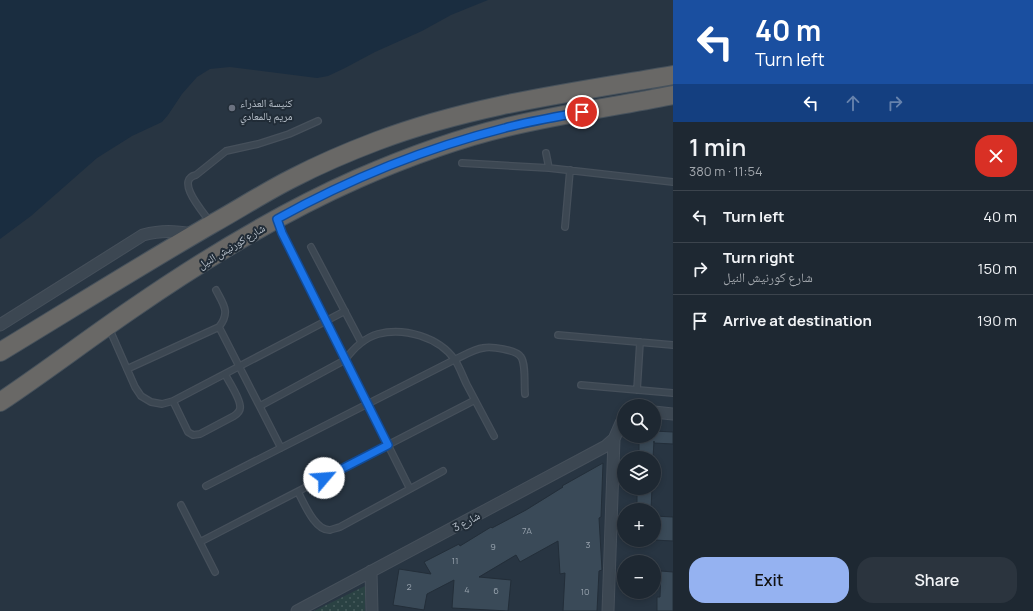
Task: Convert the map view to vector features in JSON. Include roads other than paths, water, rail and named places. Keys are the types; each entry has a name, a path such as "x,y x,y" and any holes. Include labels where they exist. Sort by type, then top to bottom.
{"highway":[{"path":"0,352 264,193 322,164 377,141 449,118 533,99 673,75"},
{"name":"شارع كورنيش النيل","path":"0,402 31,382 108,326 181,276 277,219 357,179 423,153 506,127 673,95"}],"street":[{"path":"0,325 143,235 168,230 195,234"},
{"path":"661,413 673,414"},
{"name":"شارع 3","path":"297,611 598,451 614,439 617,432"},
{"path":"608,611 614,439"},
{"path":"371,571 372,611"}],"lane":[{"path":"212,224 195,201 188,183 192,176 196,175 226,151 258,144 289,134 318,121"},
{"path":"546,152 548,168"},
{"path":"462,163 548,168 673,182"},
{"path":"565,227 570,170"},
{"path":"277,219 282,233 410,489"},
{"path":"311,246 361,342"},
{"path":"127,369 219,326 224,321 226,314 216,290"},
{"path":"108,326 141,396 151,402 162,404 173,401 345,312"},
{"path":"219,326 281,448"},
{"path":"260,406 345,360 352,350 361,342 377,334 394,331 412,334 434,342 454,360 494,436"},
{"path":"558,335 673,345"},
{"path":"637,390 640,342"},
{"path":"206,486 454,360 483,347 517,352 522,357 525,394"},
{"path":"173,401 188,432 194,435 200,434 238,413 241,407 225,374"},
{"path":"581,385 673,393"},
{"path":"200,542 475,400"},
{"path":"298,492 313,519 320,527 330,530 340,527 443,471"},
{"path":"181,505 215,572"}],"water":[{"path":"0,0 488,0 451,15 422,31 375,52 328,76 317,78 230,67 210,69 197,77 182,94 162,122 132,136 97,158 31,216 0,239"}],"place":[{"name":"كنيسة العذراء مريم بالمعادي","path":"232,108"}]}
